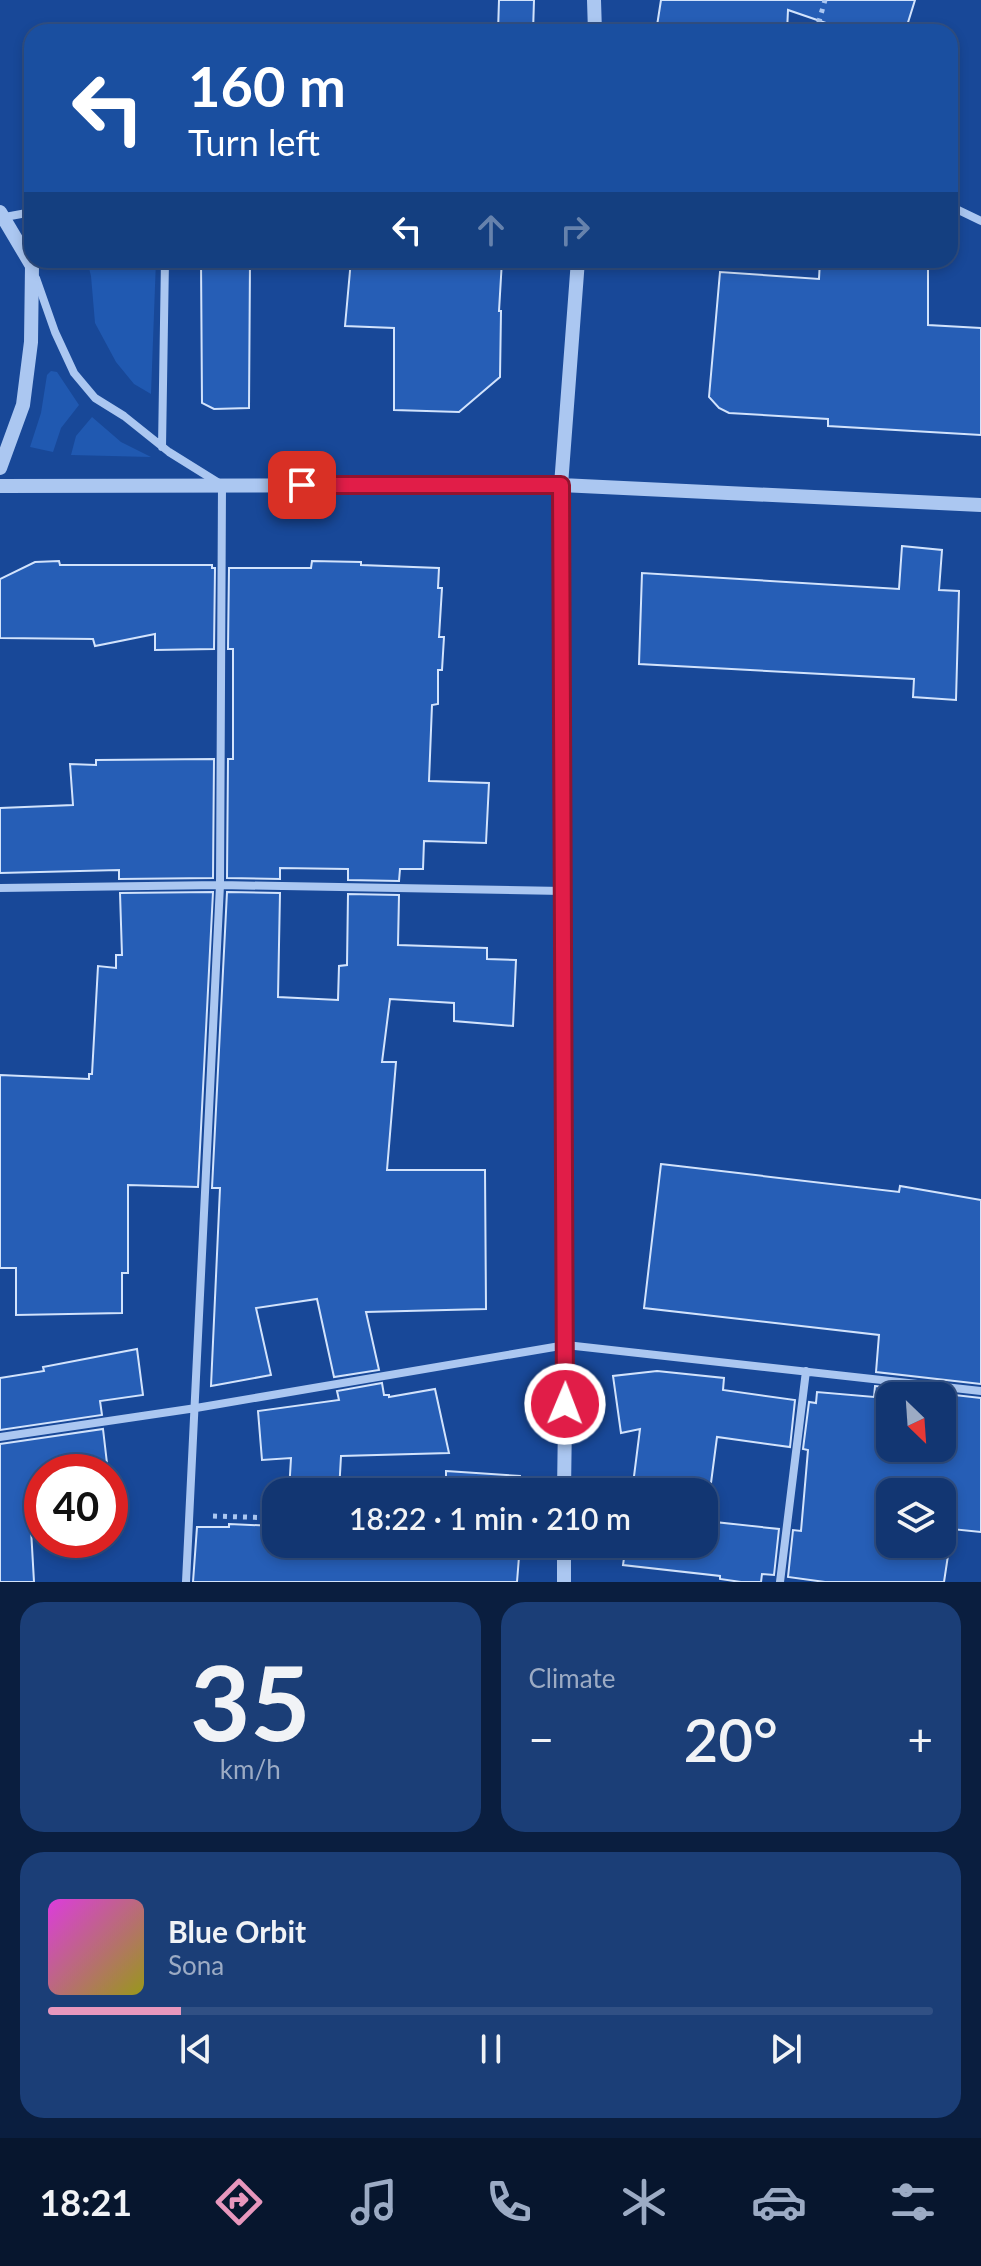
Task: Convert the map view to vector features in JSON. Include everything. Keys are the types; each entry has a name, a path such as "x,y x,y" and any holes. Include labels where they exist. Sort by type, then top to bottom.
{"street":[{"path":"594,0 595,24"},
{"path":"958,210 981,221"},
{"path":"24,213 2,214 24,252"},
{"path":"0,468 23,405 31,342 32,268"},
{"path":"33,268 55,332 74,373 95,398 124,416 162,447 222,485"},
{"path":"162,447 165,268"},
{"path":"564,1478 561,485 577,268"},
{"path":"186,1582 220,885 222,485"},
{"path":"0,486 561,485 981,505"},
{"path":"0,888 220,885 563,891"},
{"path":"0,1437 196,1408 566,1345 981,1391"},
{"path":"780,1582 806,1371"},
{"path":"564,1558 564,1582"}],"path":[{"path":"818,24 825,0"},
{"path":"190,1516 262,1518"}],"shaded area":[{"path":"89,268 156,268 151,394 134,384 116,362 95,323"},
{"path":"51,371 57,372 79,405 61,428 53,452 30,447 41,413 47,375"},
{"path":"92,417 121,442 151,457 71,455 76,436"}],"building":[{"path":"499,0 534,0 533,24 498,24"},
{"path":"661,0 915,0 908,24 829,24 788,10 787,24 657,24"},
{"path":"201,268 250,268 249,408 214,409 202,403"},
{"path":"350,268 502,268 500,377 459,412 394,410 394,328 345,326"},
{"path":"820,268 928,268 928,325 981,328 981,435 828,426 828,419 729,413 719,408 709,397 720,272 819,279"},
{"path":"902,546 942,550 939,590 959,591 956,700 913,697 914,679 639,664 642,573 899,589"},
{"path":"59,561 60,565 212,565 215,568 214,649 155,650 155,634 95,646 93,639 0,638 0,579 35,562"},
{"path":"312,561 439,568 438,588 442,588 439,637 444,637 442,670 438,670 438,704 432,705 429,781 489,783 486,843 424,841 423,869 400,869 399,881 348,880 348,869 280,868 280,879 227,878 228,759 233,759 233,649 228,649 229,568 311,568"},
{"path":"214,759 213,878 119,879 119,870 0,873 0,808 73,805 70,764 96,765 96,760"},
{"path":"213,892 198,1187 128,1185 128,1273 122,1273 122,1313 16,1315 16,1268 0,1268 0,1075 89,1079 89,1074 92,1074 98,966 116,968 116,955 122,955 120,893"},
{"path":"227,892 280,893 278,997 338,1000 339,966 347,965 348,894 399,895 398,945 487,948 487,959 516,960 513,1026 454,1021 454,1003 390,999 382,1062 396,1062 387,1170 485,1170 486,1309 366,1312 379,1370 334,1377 317,1299 256,1308 271,1375 211,1386 220,1188 212,1188"},
{"path":"661,1164 899,1192 900,1186 981,1200 981,1384 876,1372 879,1335 644,1308"},
{"path":"137,1349 143,1395 100,1401 102,1415 0,1430 0,1378"},
{"path":"657,1371 724,1378 723,1390 795,1400 790,1447 717,1437 712,1478 634,1478 640,1429 621,1433 613,1376"},
{"path":"382,1383 384,1395 389,1397 435,1389 449,1453 341,1456 340,1478 290,1478 291,1458 262,1460 258,1411 339,1400 337,1391"},
{"path":"876,1386 876,1462 956,1462 956,1395 981,1398 981,1532 956,1529 956,1478 876,1478 876,1558 948,1558 944,1582 825,1582 788,1577 793,1530 801,1531 808,1450 803,1449 809,1402 816,1403 817,1392 874,1397"},
{"path":"103,1429 106,1454 24,1454 24,1558 33,1558 34,1582 0,1582 0,1444"},
{"path":"446,1471 520,1476 520,1478 446,1478"},
{"path":"718,1522 779,1529 774,1575 762,1574 761,1582 741,1582 720,1579 720,1576 623,1565 624,1558 718,1558"},
{"path":"229,1524 262,1525 262,1558 519,1558 517,1582 193,1582 197,1527 229,1527"}],"route":[{"path":"302,485 561,485 565,1404"}]}
